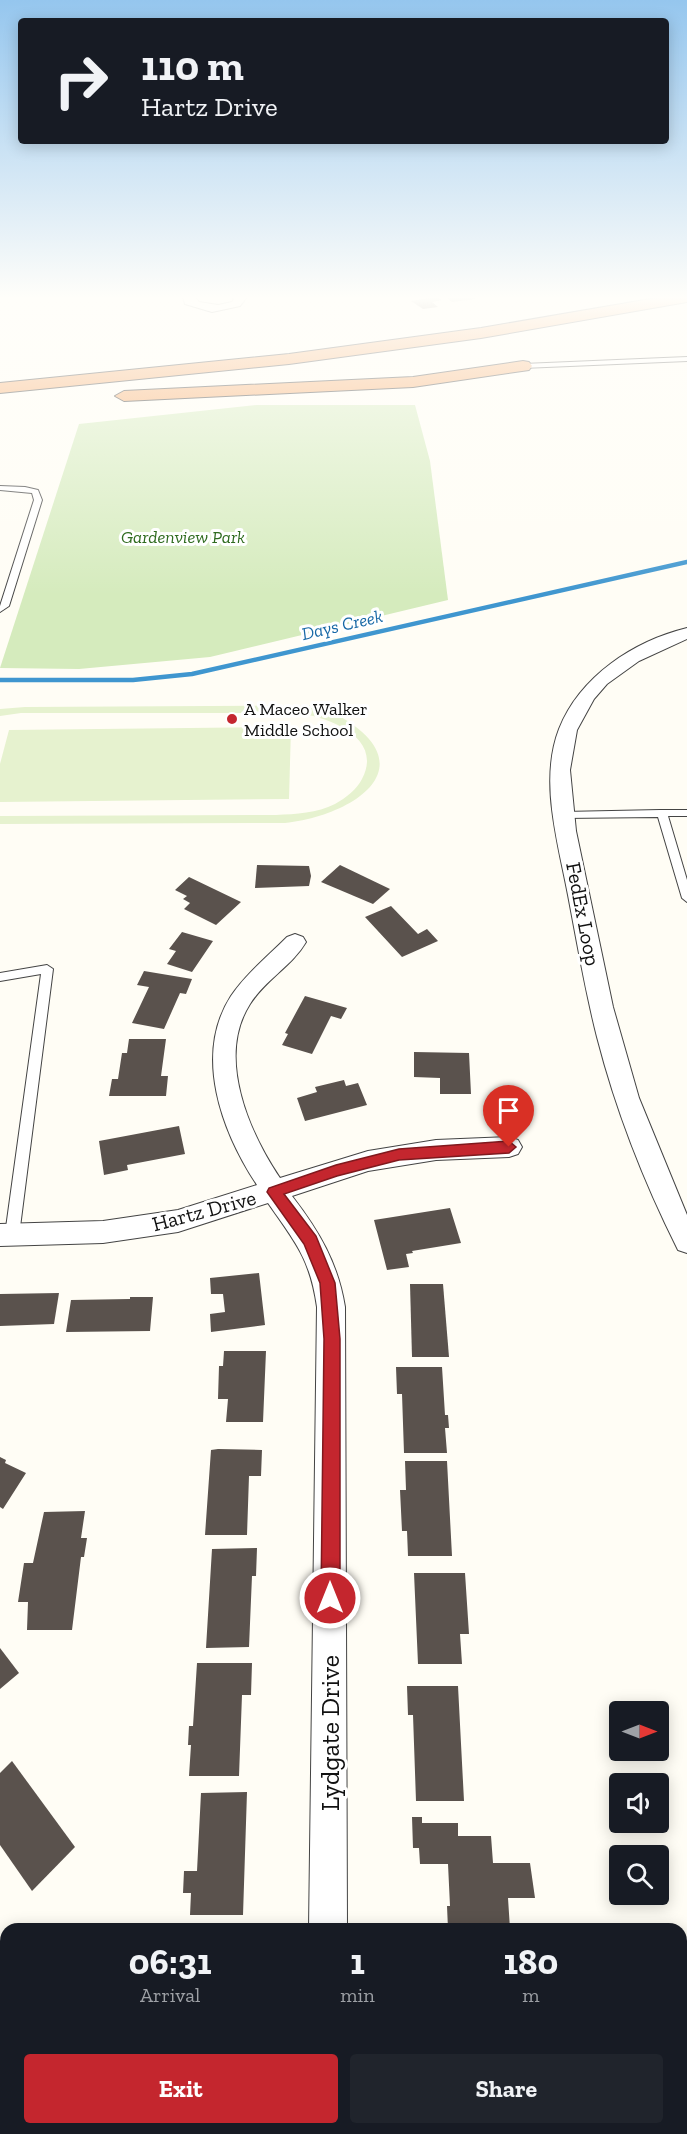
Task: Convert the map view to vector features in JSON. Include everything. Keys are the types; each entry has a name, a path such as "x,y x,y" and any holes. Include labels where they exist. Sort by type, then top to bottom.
{"highway":[{"path":"68,397 115,397"},
{"path":"0,403 72,397"}],"street":[{"name":"FedEx Loop","path":"687,633 633,657 602,679 587,694 569,728 562,751 559,778 563,815 601,1008 653,1165 687,1242"},
{"name":"Lydgate Drive","path":"296,942 240,1001 230,1020 224,1045 226,1084 239,1124 274,1192 310,1240 327,1283 331,1307 328,1923"},
{"name":"Hartz Drive","path":"6,1235 103,1232 159,1224 219,1210 336,1171 399,1155 509,1147"}],"lane":[{"path":"0,488 25,489 35,492 38,500 5,606 0,610"},
{"path":"662,813 687,898"},
{"path":"563,815 687,813"},
{"path":"0,977 46,969 6,1235"}],"green space":[{"name":"Gardenview Park","path":"257,405 415,405 430,461 448,600 210,657 79,669 0,668 79,424"},
{"path":"362,705 363,712 332,712 361,731 376,750 379,767 373,784 358,798 312,818 285,823 0,824 0,816 306,813 328,807 347,796 360,783 367,764 365,752 359,741 349,732 323,719 297,713 21,713 0,716 0,709"},
{"path":"291,727 289,799 0,802 0,764 9,730"}],"building":[{"path":"257,865 309,866 311,876 309,886 255,888"},
{"path":"340,865 390,889 373,904 321,882"},
{"path":"189,877 241,902 216,925 184,909 190,903 183,899 187,896 175,890"},
{"path":"391,906 418,934 427,929 438,941 402,957 365,917"},
{"path":"182,932 213,941 192,972 167,964 176,951 169,949"},
{"path":"144,971 192,979 186,994 180,993 164,1029 132,1023 149,987 137,985"},
{"path":"305,996 347,1008 341,1019 331,1016 312,1054 282,1045 288,1034 285,1033"},
{"path":"129,1039 166,1039 161,1076 168,1076 166,1096 109,1096 112,1079 118,1079 122,1053 127,1053"},
{"path":"414,1052 469,1053 471,1094 440,1094 440,1078 414,1077"},
{"path":"344,1080 346,1086 358,1083 367,1105 305,1121 297,1098 317,1092 315,1087"},
{"path":"179,1126 185,1154 127,1165 128,1170 104,1175 99,1141"},
{"path":"450,1208 461,1243 412,1251 413,1253 406,1254 409,1267 387,1270 374,1220"},
{"path":"259,1273 265,1325 211,1332 210,1314 225,1312 223,1294 211,1294 210,1278"},
{"path":"410,1284 443,1284 449,1357 412,1357"},
{"path":"59,1293 54,1324 0,1326 0,1294"},
{"path":"130,1297 153,1297 150,1331 66,1332 71,1300 130,1299"},
{"path":"224,1351 266,1351 263,1422 226,1422 228,1399 218,1399 219,1366 223,1366"},
{"path":"396,1367 442,1367 445,1415 448,1415 449,1428 445,1428 447,1453 404,1453 402,1394 397,1394"},
{"path":"211,1450 262,1450 261,1476 249,1476 247,1535 205,1535"},
{"path":"0,1457 6,1460 5,1463 26,1473 3,1509 0,1507"},
{"path":"405,1461 447,1461 452,1556 408,1556 407,1531 402,1531 400,1490 406,1490"},
{"path":"85,1511 81,1538 87,1538 84,1557 81,1557 72,1630 27,1630 28,1602 18,1602 24,1563 33,1563 44,1512"},
{"path":"257,1548 256,1576 252,1576 249,1647 206,1648 212,1549"},
{"path":"414,1573 465,1573 469,1634 460,1634 462,1664 418,1664"},
{"path":"0,1648 19,1673 0,1689"},
{"path":"197,1663 252,1663 251,1695 242,1695 239,1776 189,1776 191,1745 188,1745 189,1726 193,1726"},
{"path":"407,1686 458,1686 464,1801 416,1801 413,1715 408,1715"},
{"path":"12,1761 75,1847 32,1891 0,1845 0,1773"},
{"path":"247,1792 243,1915 190,1915 191,1893 183,1893 184,1871 197,1871 201,1793"},
{"path":"412,1817 422,1817 422,1823 458,1823 458,1836 491,1836 493,1863 530,1863 535,1898 508,1898 510,1923 448,1923 447,1906 450,1906 448,1864 420,1864 419,1848 413,1848"}],"waterway":[{"name":"Days Creek","path":"0,680 133,680 192,674 687,562"}],"place":[{"name":"A Maceo Walker Middle School","path":"232,719"}],"route":[{"path":"330,1598 331,1307 321,1263 310,1240 274,1192 368,1161 399,1155 436,1150 509,1147"}]}
